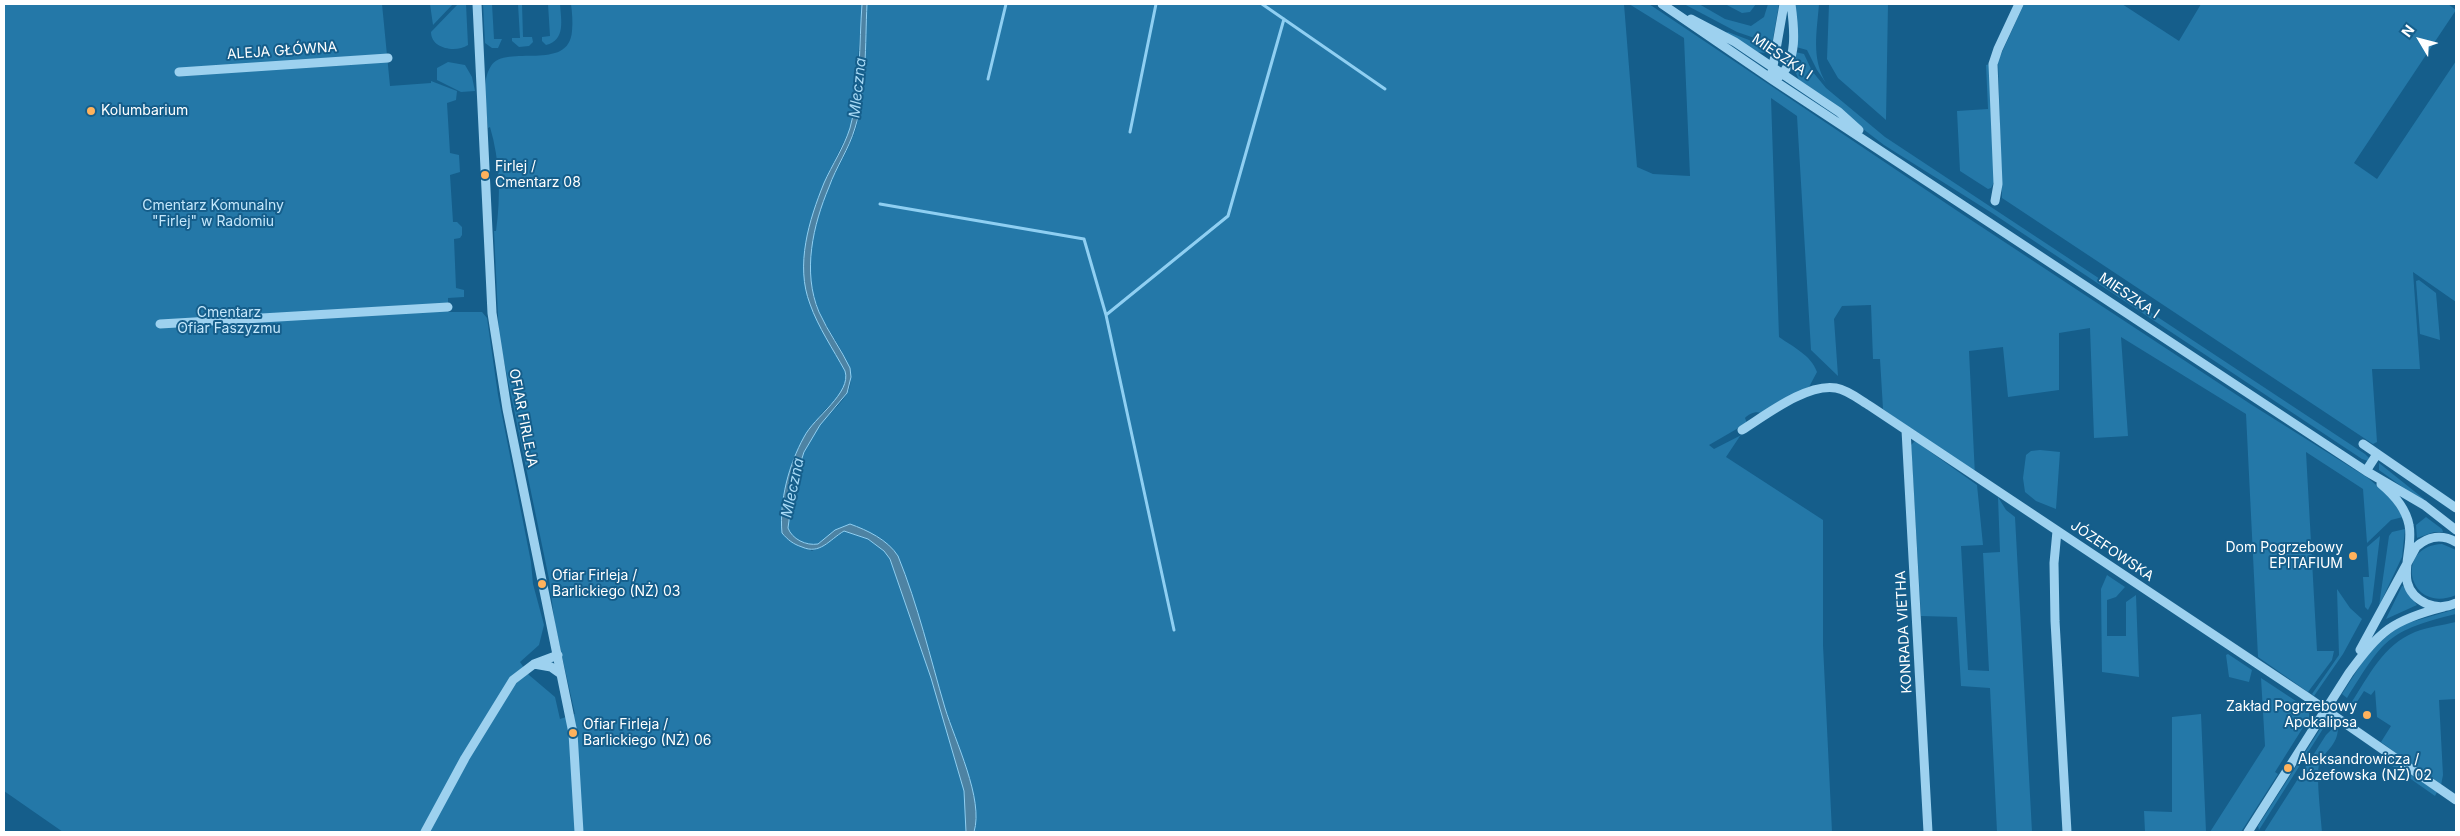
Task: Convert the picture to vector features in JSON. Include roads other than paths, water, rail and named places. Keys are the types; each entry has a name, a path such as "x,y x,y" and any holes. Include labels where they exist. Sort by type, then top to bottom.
{"street":[{"name":"OFIAR FIRLEJA","path":"477,4 492,313 505,400 573,732 579,832"},
{"name":"MIESZKA I","path":"1663,4 1727,37 1757,57 1839,112 1876,146"},
{"name":"MIESZKA I","path":"1663,4 1773,80 2366,470"},
{"path":"1784,4 1772,68 1773,80 1782,74 1787,67 1792,49 1791,4"},
{"path":"1995,201 1998,184 1994,64 1998,49 2019,4"},
{"path":"1757,57 1764,57 1775,52"},
{"name":"ALEJA GŁÓWNA","path":"178,72 388,58"},
{"path":"160,324 448,307"},
{"name":"JÓZEFOWSKA","path":"1742,430 1811,390 1828,388 1844,391 1906,430 2456,800"},
{"name":"KONRADA VIETHA","path":"1906,430 1928,832"},
{"path":"2363,444 2456,508"},
{"path":"2366,470 2377,454"},
{"path":"2366,470 2424,505 2456,530"},
{"path":"2366,470 2391,494 2408,522 2410,533 2406,578 2410,589 2416,598 2432,605 2452,605"},
{"path":"2057,531 2054,563 2055,621 2067,832"},
{"path":"2349,673 2416,547 2426,540 2438,537 2456,542"},
{"path":"2248,832 2349,673 2372,642 2388,628 2405,618 2452,605"},
{"path":"424,832 500,699 513,680 522,671 534,664 558,655"},
{"path":"534,664 551,668 561,674"}],"water":[{"name":"Mleczna","path":"862,4 867,4 862,98 852,136 818,217 810,265 814,297 819,312 850,368 851,377 847,393 820,425 804,452 794,483 788,528 796,538 804,543 818,544 835,530 850,524 883,540 898,556 912,593 945,708 972,787 976,819 974,832 966,832 964,791 931,678 890,559 884,551 868,539 844,531 819,548 814,549 796,545 782,533 782,508 786,483 794,459 809,429 838,396 846,379 845,371 813,313 806,289 804,258 813,212 824,183 850,128 854,113 858,82"}],"waterway":[{"path":"988,79 1006,4"},
{"path":"1130,132 1156,4"},
{"path":"1262,4 1385,89"},
{"path":"1106,315 1228,216 1284,19"},
{"path":"880,204 1084,239 1106,315 1174,630"}],"place":[{"name":"Kolumbarium","path":"91,111"},
{"name":"Firlej / Cmentarz 08","path":"485,175"},
{"name":"Dom Pogrzebowy EPITAFIUM","path":"2353,556"},
{"name":"Ofiar Firleja / Barlickiego (NŻ) 03","path":"542,584"},
{"name":"Zakład Pogrzebowy Apokalipsa","path":"2367,715"},
{"name":"Ofiar Firleja / Barlickiego (NŻ) 06","path":"573,733"},
{"name":"Aleksandrowicza / Józefowska (NŻ) 02","path":"2288,768"}],"park label":[{"name":"Cmentarz Komunalny \"Firlej\" w Radomiu","path":"213,214"},
{"name":"Cmentarz Ofiar Faszyzmu","path":"229,322"}]}
